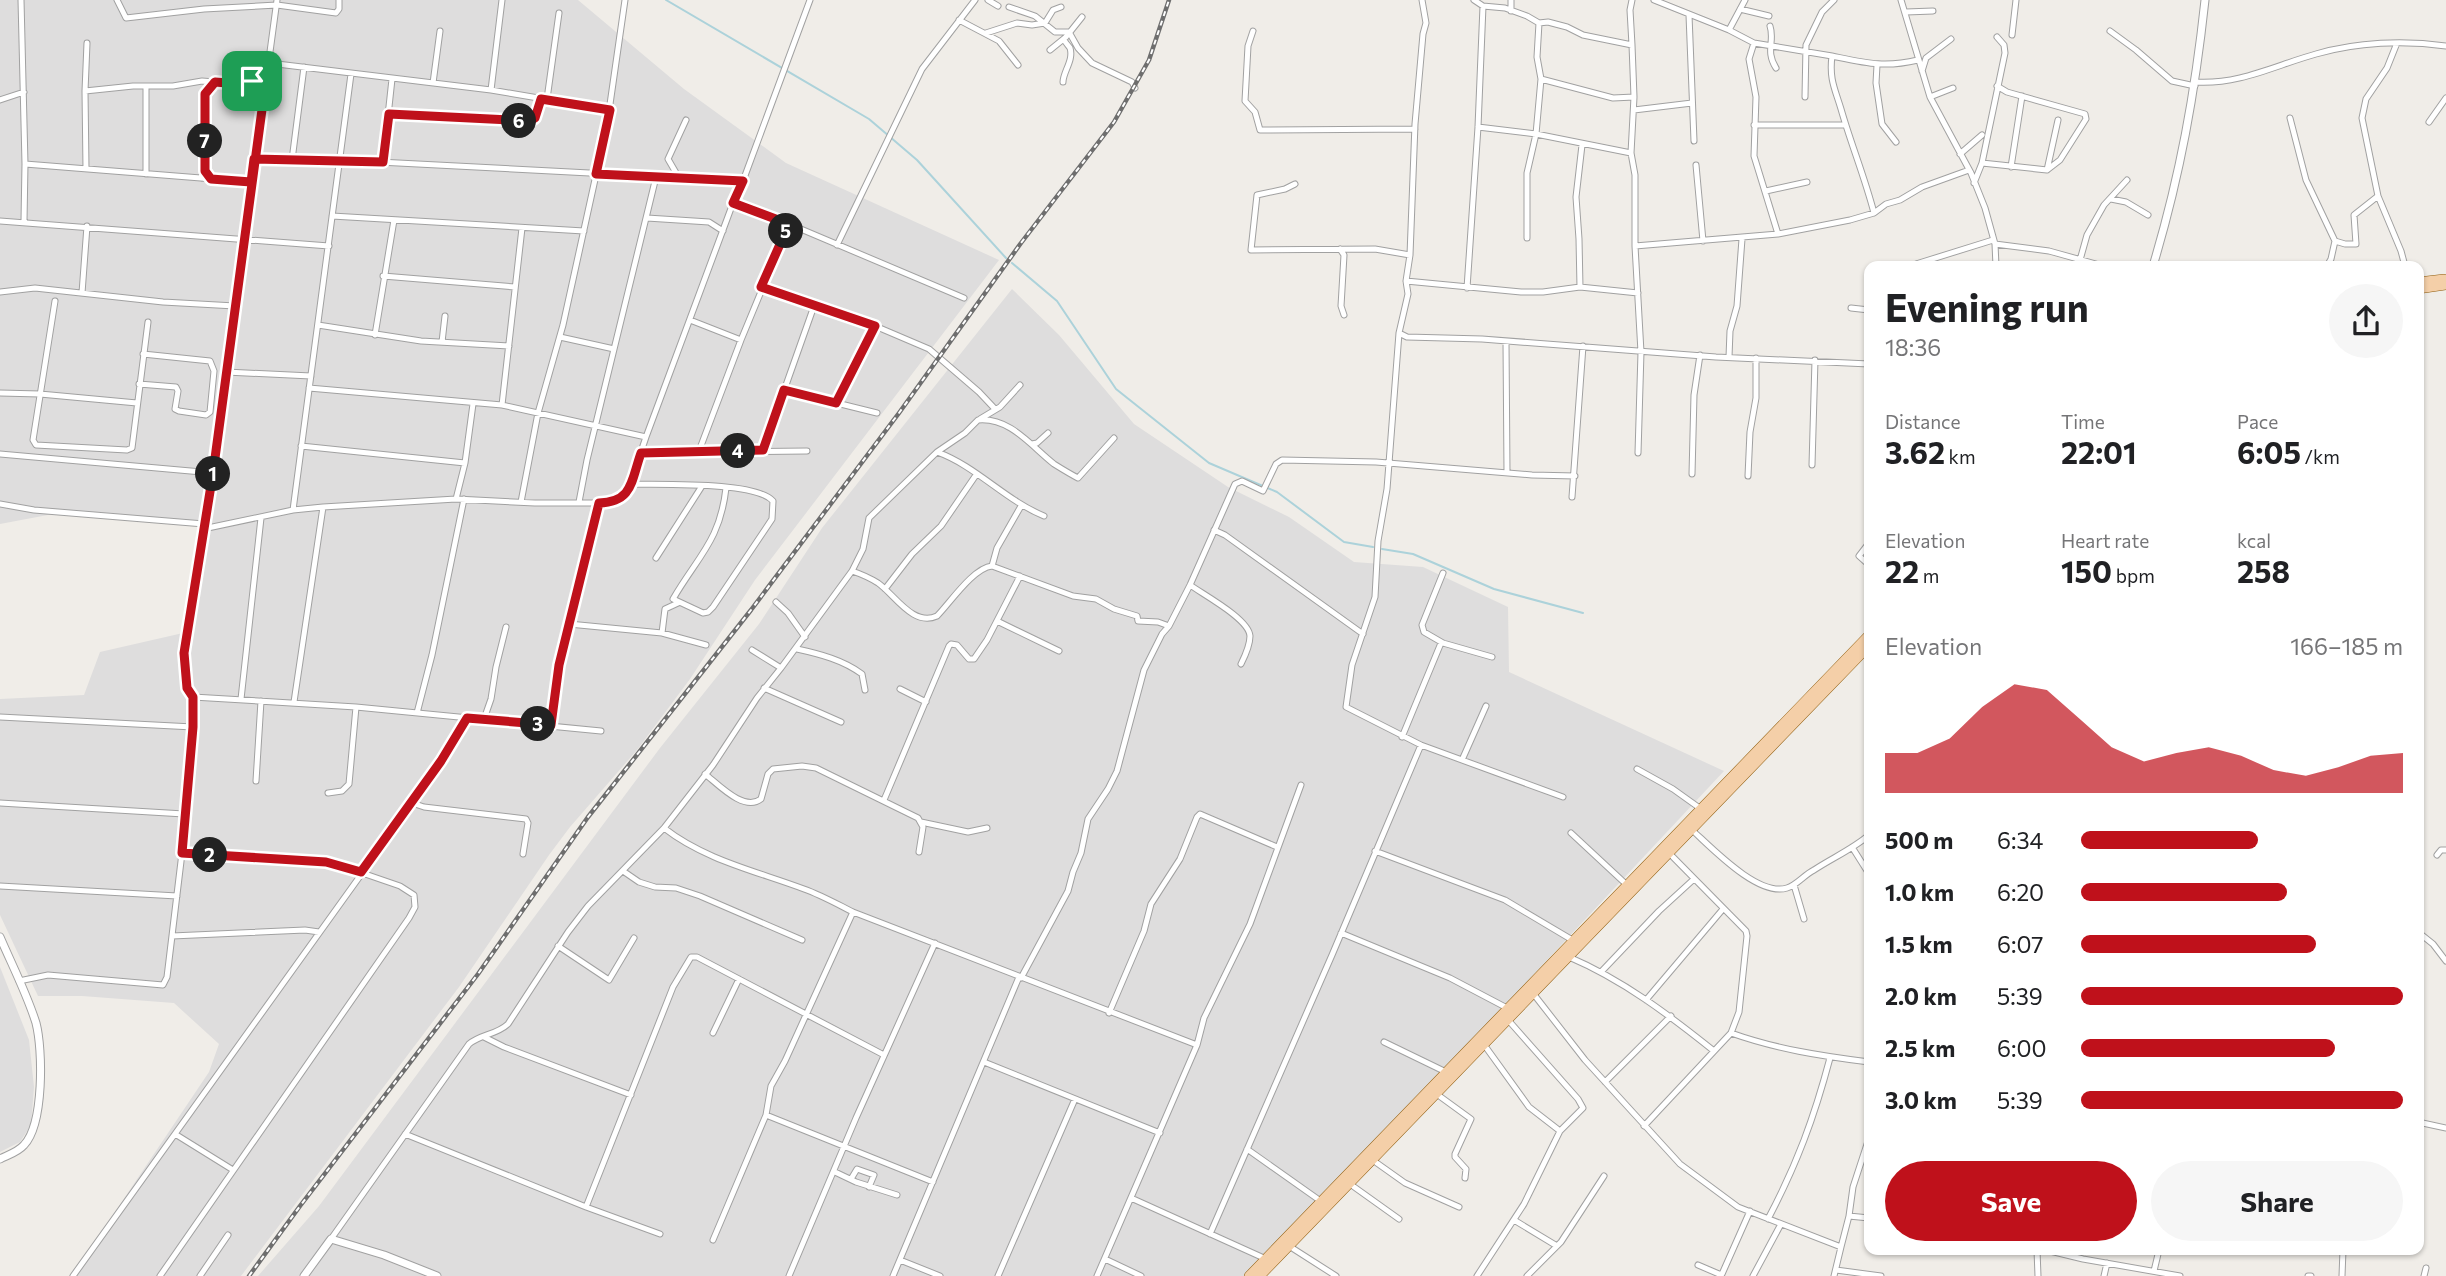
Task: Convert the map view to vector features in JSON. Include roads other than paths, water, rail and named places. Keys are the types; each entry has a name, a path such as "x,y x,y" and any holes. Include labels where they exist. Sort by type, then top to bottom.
{"main road":[{"path":"2424,281 2446,279"},
{"path":"2424,288 2446,285"},
{"path":"1260,1276 1509,1021 1574,942 1864,640"},
{"path":"1249,1276 1509,1009 1569,957 1864,651"}],"street":[{"path":"21,0 24,221"},
{"path":"117,0 126,18 277,2 336,13 339,0"},
{"path":"491,90 502,0"},
{"path":"521,502 538,413 560,337 610,110 625,0"},
{"path":"0,504 34,510 204,526 323,507 456,499 599,503 621,499 630,484 810,0"},
{"path":"837,245 922,69 975,0"},
{"path":"988,0 998,6"},
{"path":"1422,0 1426,23 1415,129 1410,255 1406,282 1408,294 1399,333 1385,509 1378,541 1375,597 1349,678 1346,707 1421,745 1563,797"},
{"path":"1511,0 1511,11"},
{"path":"1632,0 1630,10 1634,110 1631,153 1635,175 1635,247 1641,352 1638,453"},
{"path":"1654,0 1671,5 1754,43 1877,65 1895,65 1918,60"},
{"path":"1729,30 1745,0"},
{"path":"1805,97 1805,53 1822,12 1834,0"},
{"path":"1901,0 1930,97 1969,170 1985,208 1994,242 1996,261"},
{"path":"2012,35 2016,0"},
{"path":"2154,261 2178,176 2195,84 2205,0"},
{"path":"19,981 48,975 163,985 167,977 193,727 193,697 187,688 184,653 213,473 277,2"},
{"path":"1467,288 1478,127 1478,2 1527,16 1539,23 1548,22 1583,35 1632,45"},
{"path":"1009,7 1028,13 1055,32 1069,32"},
{"path":"986,33 1017,23 1045,23 1053,10 1061,8"},
{"path":"1740,9 1769,16"},
{"path":"1906,12 1933,11"},
{"path":"389,114 530,121 535,118 544,99 559,13"},
{"path":"1689,15 1694,141"},
{"path":"1050,50 1064,39 1082,17"},
{"path":"959,20 986,33 1007,48 1018,65"},
{"path":"1527,238 1527,173 1536,134 1541,79 1537,57 1539,23"},
{"path":"1770,26 1770,59 1776,68"},
{"path":"433,83 440,31"},
{"path":"1254,31 1247,53 1245,101 1255,112 1260,130 1415,129"},
{"path":"1069,32 1078,48 1092,63 1132,82 1135,89"},
{"path":"2109,32 2136,50 2172,81 2195,84 2241,78 2319,52 2397,43 2446,46"},
{"path":"1974,183 1982,163 2006,53 2004,45 1997,37"},
{"path":"1063,82 1069,65 1070,48 1064,39"},
{"path":"1922,71 1926,58 1951,39"},
{"path":"86,169 87,43"},
{"path":"1754,43 1749,59 1756,97 1755,156 1778,234"},
{"path":"2397,43 2387,68 2366,99 2362,118 2378,196 2404,261"},
{"path":"1832,57 1830,74 1874,213"},
{"path":"269,63 491,90 610,110"},
{"path":"1877,65 1876,83 1882,124 1896,142"},
{"path":"292,160 304,67"},
{"path":"293,510 351,74"},
{"path":"383,162 392,79"},
{"path":"1541,79 1613,98 1634,97"},
{"path":"85,91 215,82 239,84 266,80"},
{"path":"201,178 205,171 205,94 215,82"},
{"path":"194,83 205,94"},
{"path":"1982,163 2047,170 2060,160 2086,116 2007,92 1997,86"},
{"path":"146,88 146,174"},
{"path":"1930,97 1953,88"},
{"path":"0,100 23,92"},
{"path":"2011,167 2022,96"},
{"path":"2429,122 2446,98"},
{"path":"1634,110 1692,103"},
{"path":"2290,118 2306,180 2335,241 2330,261"},
{"path":"678,178 668,159 686,120"},
{"path":"2047,170 2057,120"},
{"path":"1754,125 1844,125"},
{"path":"1478,127 1536,134 1631,153"},
{"path":"1960,154 1982,135"},
{"path":"1580,287 1580,239 1576,197 1583,145"},
{"path":"254,159 340,160 743,181"},
{"path":"25,164 251,182"},
{"path":"1696,165 1703,241"},
{"path":"1635,247 1742,239 1850,220 1874,213 1886,204 1922,187 1969,170"},
{"path":"205,171 211,179"},
{"path":"579,502 656,177"},
{"path":"2080,260 2087,234 2111,198 2127,180"},
{"path":"1766,191 1807,182"},
{"path":"1295,184 1257,195 1251,250 1388,249 1410,255"},
{"path":"2335,241 2356,244 2354,215 2378,196"},
{"path":"2111,198 2126,202 2148,215"},
{"path":"733,203 964,298"},
{"path":"332,216 584,231"},
{"path":"647,218 709,222 723,231"},
{"path":"375,335 394,220"},
{"path":"0,221 329,246"},
{"path":"699,451 761,287 789,224"},
{"path":"82,293 87,226"},
{"path":"502,405 522,228"},
{"path":"1729,357 1730,331 1737,306 1742,239"},
{"path":"1927,261 1994,242 2049,251 2084,261"},
{"path":"1340,249 1345,255 1341,306 1344,316"},
{"path":"383,276 515,287"},
{"path":"1406,282 1543,292 1580,287 1638,293"},
{"path":"761,287 875,326 929,349 995,409"},
{"path":"0,292 35,288 163,302 234,306"},
{"path":"55,302 34,445 130,449 133,446 148,321"},
{"path":"763,450 814,306"},
{"path":"1851,308 1864,309"},
{"path":"442,342 445,316"},
{"path":"690,320 741,340"},
{"path":"318,325 375,335 509,346"},
{"path":"836,403 875,326"},
{"path":"1399,333 1407,337 1471,338 1641,352 1864,364"},
{"path":"560,337 614,349"},
{"path":"1506,342 1507,473"},
{"path":"1572,497 1583,346"},
{"path":"139,384 176,387 176,409 206,415 210,412 214,370 210,361 143,354"},
{"path":"1692,474 1694,395 1700,355"},
{"path":"1748,476 1750,432 1756,398 1756,358"},
{"path":"1812,465 1815,360"},
{"path":"226,372 311,376"},
{"path":"304,1276 469,1044 502,1030 508,1024 558,946 588,906 664,828 705,774 764,688 797,649 852,571 863,549 869,518 937,452 965,433 978,420 1000,407 1020,385"},
{"path":"309,388 502,405 646,436"},
{"path":"784,390 877,413"},
{"path":"0,393 137,403"},
{"path":"456,499 465,463 474,404"},
{"path":"978,420 998,422 1032,444 1054,464 1078,478 1114,438"},
{"path":"1032,444 1048,433"},
{"path":"301,446 465,463"},
{"path":"641,453 807,451"},
{"path":"937,452 953,458 1021,506 1044,516"},
{"path":"0,454 213,473"},
{"path":"894,1276 1020,977 1068,891 1081,853 1088,819 1117,771 1144,670 1161,634 1169,626 1190,585 1238,481 1263,491 1276,464 1282,460 1575,476"},
{"path":"885,590 912,554 942,526 976,475"},
{"path":"630,484 726,488 764,494 774,503 772,519 708,612 703,613 673,599 714,537 724,506 726,488"},
{"path":"656,558 702,486"},
{"path":"417,713 432,655 464,499"},
{"path":"551,725 559,665 599,503"},
{"path":"992,566 1008,526 1021,506"},
{"path":"295,702 323,507"},
{"path":"241,699 261,518"},
{"path":"1214,530 1225,535 1363,634"},
{"path":"852,571 885,590 922,619 937,616 972,579 986,567 992,566 1073,596 1097,599 1114,609 1137,616 1138,621 1158,622 1169,626"},
{"path":"1443,573 1422,625 1425,633 1443,643 1492,657"},
{"path":"884,800 951,644 957,645 969,659 974,659 1020,576"},
{"path":"1190,585 1238,618 1247,628 1250,638 1241,664"},
{"path":"776,602 788,613 805,637"},
{"path":"663,633 665,608 678,603"},
{"path":"997,621 1059,651"},
{"path":"569,624 663,633 706,645"},
{"path":"484,719 491,699 506,627"},
{"path":"1402,737 1440,643 1443,643"},
{"path":"797,649 816,653 855,669 862,674 864,690"},
{"path":"752,650 781,668"},
{"path":"764,688 841,722"},
{"path":"900,690 926,702"},
{"path":"193,697 356,707 601,731"},
{"path":"256,781 261,701"},
{"path":"1462,760 1486,706"},
{"path":"328,793 342,791 349,784 356,707"},
{"path":"0,717 193,727"},
{"path":"73,1276 412,803 467,718"},
{"path":"1210,1234 1421,745"},
{"path":"705,774 743,802 752,803 761,799 768,774 773,769 810,766 884,800 921,822 968,832 987,828"},
{"path":"1637,769 1673,789 1700,809"},
{"path":"1097,1276 1197,1045 1204,1018 1250,924 1301,785"},
{"path":"0,803 184,814"},
{"path":"412,803 424,807 526,819 528,823 523,854"},
{"path":"1110,1013 1144,932 1151,904 1181,859 1200,814 1277,847"},
{"path":"919,852 923,833 921,822"},
{"path":"664,828 699,850 805,889 853,912 1197,1045"},
{"path":"1692,830 1734,868 1763,886 1782,890 1794,885 1811,871 1864,839"},
{"path":"1571,833 1628,886"},
{"path":"1852,847 1864,866"},
{"path":"2437,855 2441,850 2446,850"},
{"path":"1375,851 1505,901 1574,942"},
{"path":"160,1276 415,907 415,898 411,892 361,872 326,862 182,853"},
{"path":"1644,1126 1731,1032 1739,1012 1747,936 1746,931 1670,854"},
{"path":"623,871 639,882 655,887 676,888 700,896 802,940"},
{"path":"1601,972 1659,911 1694,879"},
{"path":"1794,885 1804,919"},
{"path":"0,886 177,896"},
{"path":"1646,1000 1723,909"},
{"path":"713,1240 766,1115 771,1086 853,912"},
{"path":"172,936 305,930 319,932"},
{"path":"1341,933 1450,978 1509,1009"},
{"path":"0,937 31,1009 39,1038 39,1090 34,1127 29,1138 16,1151 0,1159"},
{"path":"2424,937 2446,961"},
{"path":"558,946 609,980 635,938"},
{"path":"789,1276 935,943"},
{"path":"586,1207 673,987 690,958 697,957 884,1055"},
{"path":"1569,957 1601,972 1671,1016 1714,1051"},
{"path":"713,1033 739,979"},
{"path":"1531,991 1605,1082 1680,1164 1729,1202 1841,1247"},
{"path":"1605,1082 1671,1016"},
{"path":"1477,1276 1524,1204 1560,1131 1581,1110 1582,1105 1509,1021"},
{"path":"1731,1032 1771,1046 1830,1058 1864,1061"},
{"path":"484,1036 504,1047 631,1095"},
{"path":"1384,1042 1448,1073"},
{"path":"1485,1046 1529,1107 1560,1131"},
{"path":"1768,1219 1793,1172 1811,1126 1830,1058"},
{"path":"984,1062 1160,1133"},
{"path":"1438,1095 1471,1119 1455,1154 1466,1169 1465,1178"},
{"path":"998,1276 1075,1099"},
{"path":"766,1115 933,1182"},
{"path":"2424,1123 2446,1128"},
{"path":"175,1134 233,1170"},
{"path":"405,1134 660,1234"},
{"path":"1247,1149 1322,1202"},
{"path":"1864,1153 1853,1187 1835,1273 1881,1276"},
{"path":"1374,1161 1405,1183 1459,1207"},
{"path":"851,1179 857,1169 863,1170 874,1175 874,1181 869,1187"},
{"path":"835,1172 869,1187 897,1195"},
{"path":"1527,1276 1558,1245 1604,1176"},
{"path":"1350,1184 1399,1219"},
{"path":"1131,1198 1266,1259"},
{"path":"1698,1265 1723,1274 1750,1211"},
{"path":"1849,1216 1864,1218"},
{"path":"1514,1220 1558,1245"},
{"path":"1753,1276 1781,1224"},
{"path":"201,1276 228,1235"},
{"path":"331,1239 384,1255 437,1276"},
{"path":"1289,1246 1336,1276"},
{"path":"2037,1255 2038,1276"},
{"path":"2068,1255 2180,1276"},
{"path":"2154,1271 2158,1255"},
{"path":"2342,1276 2343,1255"},
{"path":"1105,1259 1141,1276"},
{"path":"900,1260 940,1276"},
{"path":"2104,1276 2107,1264"},
{"path":"2424,1276 2426,1268"}],"waterway":[{"path":"666,0 869,119 917,160 1006,258"},
{"path":"1012,263 1057,301 1116,389 1209,463 1277,492 1344,542 1373,547"},
{"path":"1382,549 1413,554 1494,589 1583,613"}],"railway":[{"path":"249,1276 478,974 588,817 751,610 899,413 1021,243 1114,122 1149,60 1169,0"}]}
